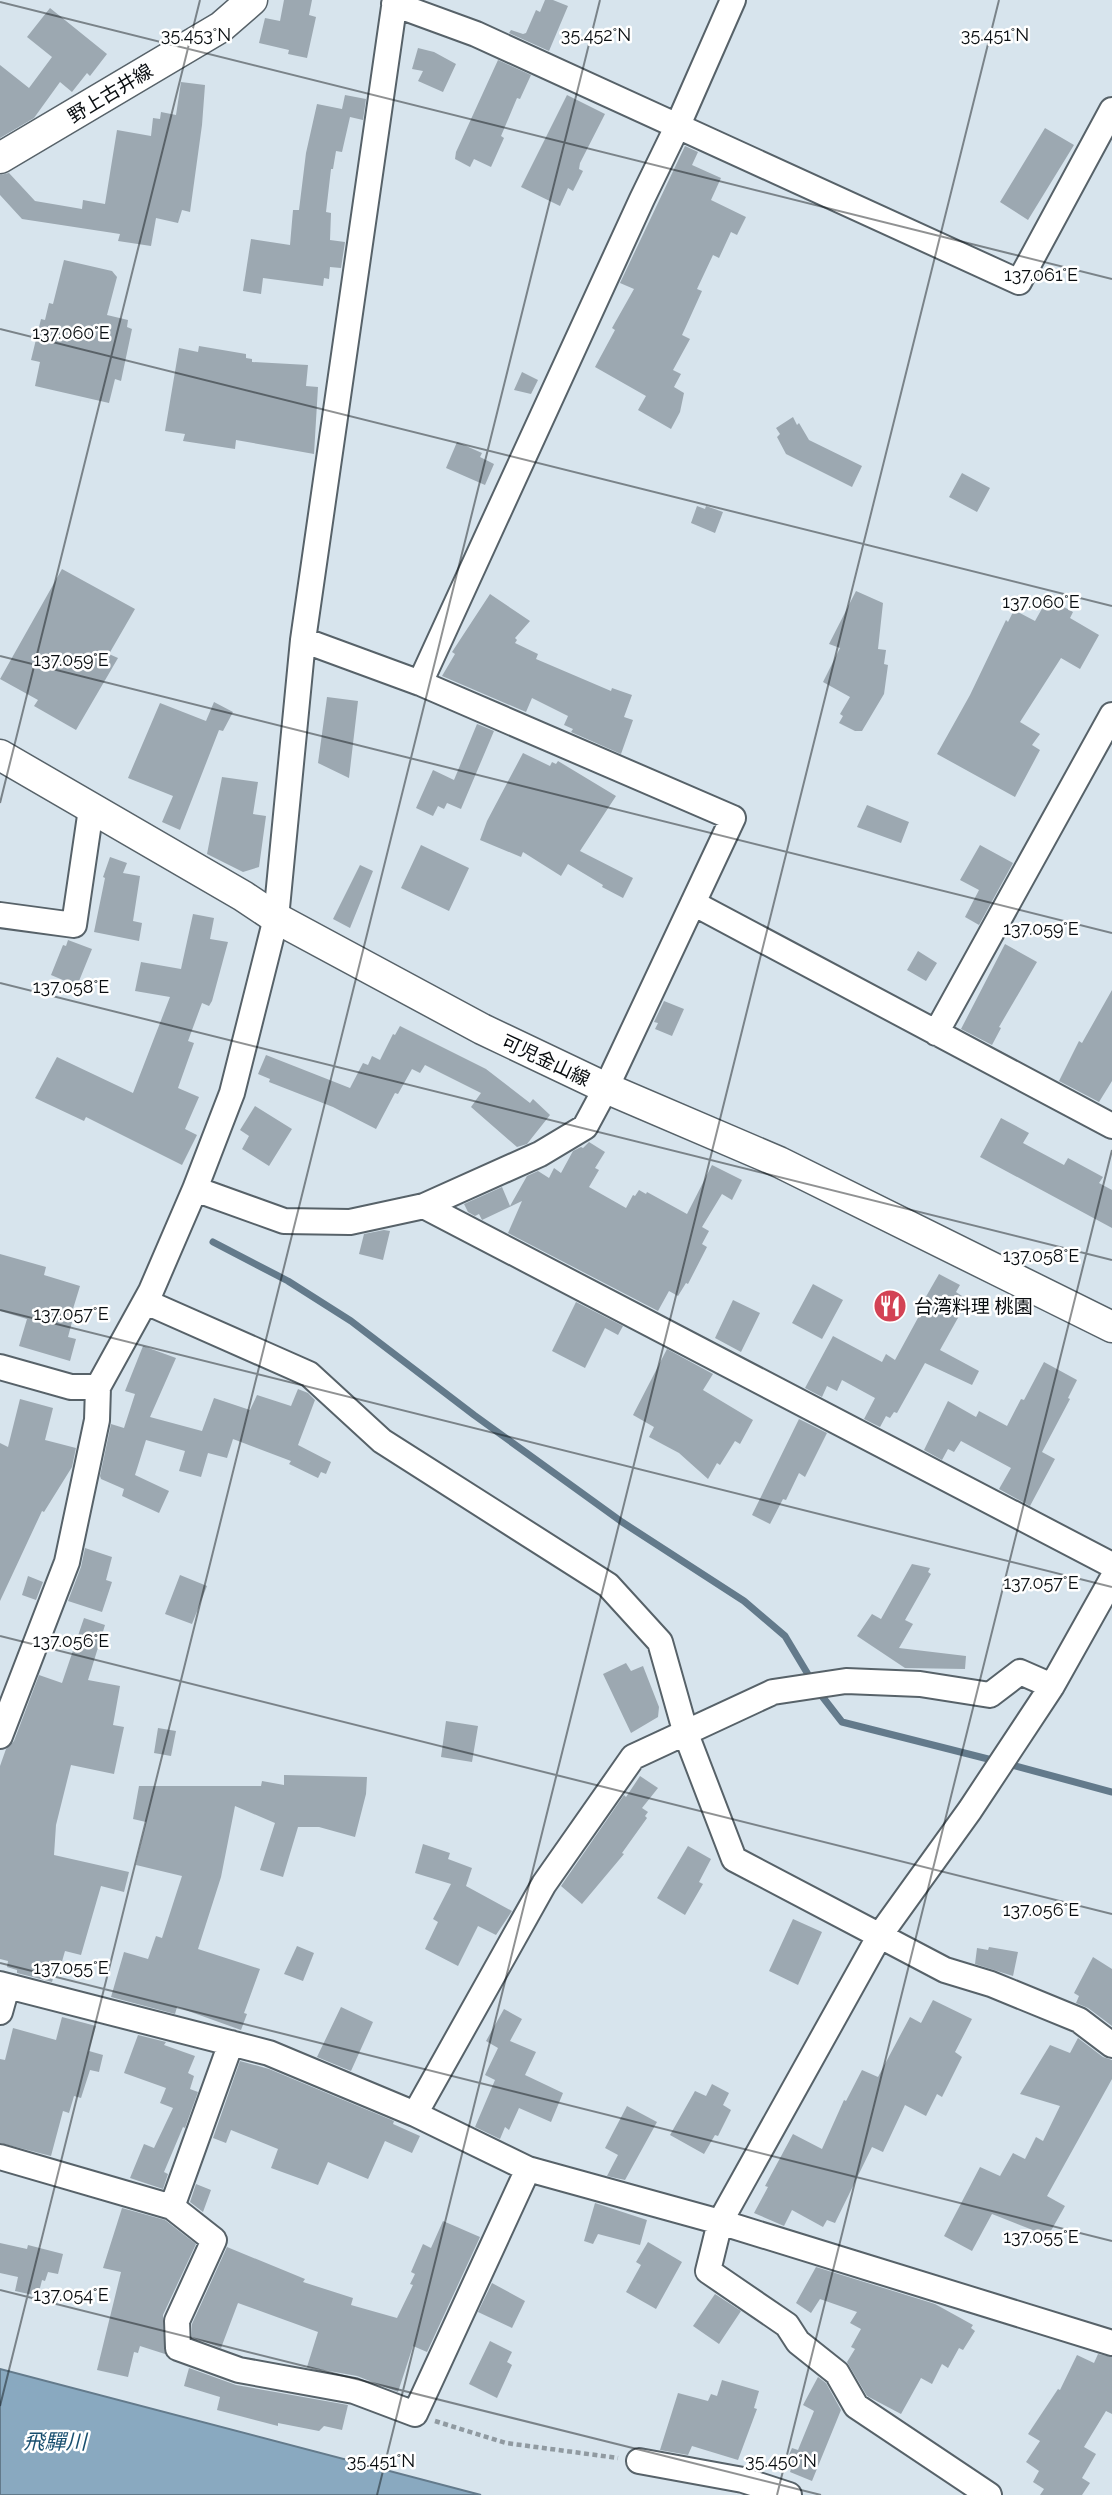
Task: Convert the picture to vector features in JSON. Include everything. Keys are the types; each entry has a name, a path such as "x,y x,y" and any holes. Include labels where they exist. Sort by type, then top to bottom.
{"main road":[{"name":"野上古井線","path":"0,158 221,27 252,0"},
{"name":"可児金山線","path":"0,755 243,896 276,918 482,1029 606,1088 779,1162 1112,1327"}],"street":[{"path":"419,683 678,125 733,0"},
{"path":"0,1736 67,1562 97,1420 99,1387 146,1302 195,1189 232,1093 276,918 303,640 395,2 476,34 1019,282 1112,110"},
{"path":"195,1189 284,1220 350,1222 424,1206 540,1154 585,1127 733,818 419,683 303,640"},
{"path":"936,1033 1112,715"},
{"path":"0,915 74,925 91,809"},
{"path":"693,903 1112,1126"},
{"path":"424,1206 1112,1564"},
{"path":"146,1302 309,1374 382,1441 608,1585 660,1642 687,1734 734,1859 946,1970 991,1984 1079,2020 1112,2045"},
{"path":"0,1367 71,1387 99,1387"},
{"path":"989,2495 856,2406 837,2373 798,2342 787,2325 708,2271 720,2222 880,1935 970,1810 1052,1686 1112,1579"},
{"path":"415,2114 544,1884 634,1757 773,1692 846,1681 920,1684 990,1695 1020,1672 1052,1686"},
{"path":"0,2012 4,1986 269,2053 415,2114 528,2169 720,2222 1112,2343"},
{"path":"172,2207 231,2043"},
{"path":"0,2157 172,2207 214,2240 177,2321 178,2348 239,2370 354,2391 415,2414 528,2169"},
{"path":"639,2461 743,2480 789,2495"}],"path":[{"path":"415,2414 506,2443 639,2461"}],"water":[{"name":"飛驒川","path":"0,2369 481,2495 0,2495"}],"building":[{"path":"284,0 312,0 309,15 316,17 307,58 288,54 289,50 259,43 265,18 280,21"},
{"path":"545,0 568,6 549,51 509,33 511,30 526,33 536,10 540,12"},
{"path":"50,8 107,54 90,76 87,73 72,92 60,82 34,118 0,138 0,65 29,88 52,57 27,37"},
{"path":"418,48 434,52 456,64 443,92 418,81 423,71 412,69"},
{"path":"498,60 531,75 520,99 517,98 491,167 474,159 470,167 455,159 456,152"},
{"path":"181,82 205,85 190,212 182,210 178,223 156,218 151,246 118,241 120,234 22,219 0,195 0,175 9,173 35,201 82,209 83,200 105,204 117,130 151,136 153,118 160,119 161,112 176,115"},
{"path":"345,95 366,99 363,120 350,117 342,152 336,151 331,169 326,212 331,213 330,240 345,242 341,268 330,267 329,279 324,278 323,286 263,278 261,294 243,291 251,239 290,245 293,210 299,210 306,153 317,104 342,109"},
{"path":"567,95 605,114 580,163 579,169 583,171 573,191 568,188 560,206 521,187"},
{"path":"1045,128 1074,145 1028,220 1000,202"},
{"path":"685,146 698,152 692,165 721,178 711,200 746,217 737,235 731,232 719,258 713,255 697,289 702,291 682,335 690,339 673,370 681,374 674,387 684,393 680,412 671,429 638,410 646,396 595,367 615,330 612,328 634,289 620,283"},
{"path":"64,260 112,271 117,277 107,315 128,320 127,327 132,329 121,381 115,379 109,403 35,386 40,362 31,360 41,319 45,320 49,303 53,304"},
{"path":"199,346 246,354 246,358 252,359 252,362 308,365 306,386 318,387 314,454 236,440 235,449 183,441 185,434 165,431 179,348 198,352"},
{"path":"522,372 538,380 531,394 514,390"},
{"path":"793,417 809,440 862,466 852,487 786,454 777,437 780,434 776,428"},
{"path":"457,442 482,453 480,457 494,464 485,485 446,468"},
{"path":"962,473 990,488 977,512 949,497"},
{"path":"697,506 723,512 715,533 691,523"},
{"path":"62,569 135,609 109,654 118,658 76,730 34,706 38,700 0,679"},
{"path":"856,591 883,603 878,649 886,650 884,664 888,665 884,694 862,731 855,731 839,723 843,716 840,714 850,697 823,682 840,648 829,644"},
{"path":"490,594 530,621 515,638 515,643 538,654 536,659 611,691 612,688 632,695 624,717 633,720 621,754 571,732 573,729 564,725 568,716 532,698 526,712 442,676 455,654 452,652"},
{"path":"1048,598 1073,612 1070,618 1099,635 1080,669 1061,658 1020,722 1040,734 1032,745 1040,750 1015,797 937,754 970,695 1006,620 1008,622 1014,610 1035,621"},
{"path":"327,697 358,701 349,778 318,763"},
{"path":"214,702 233,712 223,731 219,730 180,830 162,822 173,796 128,778 160,703 206,721"},
{"path":"477,724 494,731 461,809 447,803 444,809 438,806 433,816 416,808 433,770 454,780"},
{"path":"523,753 550,766 552,762 556,764 558,761 616,796 580,851 633,878 623,898 568,864 561,876 523,852 521,857 480,840 487,821"},
{"path":"222,777 258,782 253,814 266,816 259,867 243,872 207,854"},
{"path":"867,805 909,822 901,843 857,827"},
{"path":"421,845 469,868 449,911 401,888"},
{"path":"980,845 1013,863 979,925 965,917 979,890 960,880"},
{"path":"110,857 127,863 123,873 140,876 133,921 142,923 139,941 94,932 105,878 103,877"},
{"path":"360,865 373,871 350,928 333,919"},
{"path":"193,914 214,918 210,939 228,942 212,1001 209,1006 202,1003 188,1041 194,1043 178,1088 199,1097 185,1129 197,1135 182,1165 86,1117 84,1121 35,1098 57,1057 133,1093 170,997 135,991 141,962 181,969"},
{"path":"68,940 92,949 77,986 51,975 63,945 66,946"},
{"path":"1005,944 1037,962 999,1027 1001,1028 992,1045 961,1029"},
{"path":"918,951 937,963 926,981 907,970"},
{"path":"1112,990 1112,1081 1099,1102 1059,1081 1079,1041 1082,1043"},
{"path":"664,1001 684,1009 672,1036 655,1029 658,1023 654,1022"},
{"path":"400,1026 486,1069 530,1103 533,1099 550,1115 527,1144 517,1147 471,1107 481,1093 425,1065 420,1073 412,1069 398,1094 395,1093 376,1129 333,1107 269,1082 270,1079 258,1074 266,1055 350,1088 363,1063 368,1065 372,1056 380,1060"},
{"path":"255,1106 292,1129 269,1166 242,1149 249,1136 240,1130"},
{"path":"1001,1118 1029,1133 1023,1143 1064,1165 1068,1158 1103,1177 1099,1183 1112,1190 1112,1228 980,1157"},
{"path":"589,1142 605,1152 595,1168 599,1170 589,1187 626,1208 639,1190 687,1214 712,1165 742,1180 732,1200 722,1194 702,1227 709,1231 702,1244 707,1247 688,1284 686,1283 678,1296 669,1291 658,1311 508,1233 522,1201 482,1220 479,1214 475,1216 468,1212 464,1204 502,1187 510,1206 527,1176 538,1171 549,1178 554,1168 561,1173 573,1151 583,1148"},
{"path":"390,1231 383,1260 359,1254 364,1234"},
{"path":"0,1254 46,1267 44,1275 80,1286 69,1322 72,1322 68,1337 76,1339 70,1361 19,1346 27,1319 0,1311"},
{"path":"939,1274 960,1285 956,1292 968,1300 940,1350 979,1371 972,1385 925,1363 897,1413 894,1412 890,1418 886,1416 880,1427 864,1419 875,1398 842,1380 837,1391 827,1386 822,1397 805,1388 833,1336 882,1362 886,1354 895,1360 919,1316 916,1314"},
{"path":"813,1284 843,1300 822,1339 792,1323"},
{"path":"733,1300 760,1313 741,1352 715,1338"},
{"path":"576,1302 623,1326 618,1335 605,1328 585,1368 552,1351"},
{"path":"143,1346 176,1358 150,1417 202,1431 214,1398 250,1410 257,1395 291,1406 298,1389 308,1393 315,1400 298,1445 331,1462 326,1474 321,1472 318,1478 289,1464 291,1461 233,1439 227,1458 208,1453 201,1477 179,1471 185,1451 146,1440 135,1475 169,1491 159,1513 122,1496 124,1489 101,1479 100,1476 111,1424 124,1428 135,1394 125,1391"},
{"path":"667,1349 713,1374 703,1390 753,1420 740,1444 735,1441 708,1479 679,1453 649,1437 654,1427 633,1415"},
{"path":"1044,1362 1077,1380 1042,1452 1055,1459 1030,1506 999,1489 1011,1468 961,1441 954,1452 948,1449 942,1460 924,1450 948,1401 976,1417 979,1411 1007,1426"},
{"path":"20,1399 53,1408 45,1440 76,1448 72,1467 44,1512 42,1511 0,1601 0,1443 8,1447"},
{"path":"799,1419 827,1433 805,1477 799,1473 770,1524 752,1515"},
{"path":"85,1548 112,1557 106,1580 112,1582 102,1612 68,1601"},
{"path":"912,1564 930,1568 928,1572 931,1574 905,1620 913,1624 899,1648 966,1656 965,1669 905,1668 857,1636 872,1614 881,1619"},
{"path":"180,1575 207,1586 192,1624 165,1614"},
{"path":"28,1576 43,1582 36,1600 22,1595"},
{"path":"84,1618 105,1625 88,1680 120,1686 113,1725 124,1727 114,1774 71,1765 56,1825 54,1855 129,1872 124,1892 101,1886 81,1955 65,1951 61,1965 57,1964 52,1982 17,1973 17,1970 7,1967 8,1961 0,1959 0,1766 6,1749 14,1741 39,1675 62,1683"},
{"path":"626,1663 631,1671 643,1666 659,1707 658,1717 631,1733 603,1674"},
{"path":"446,1721 478,1726 472,1762 441,1757"},
{"path":"158,1728 176,1731 171,1756 154,1753"},
{"path":"284,1775 367,1777 366,1794 355,1837 319,1827 298,1827 283,1877 260,1870 275,1823 235,1806 221,1877 198,1949 260,1969 244,2013 247,2014 241,2030 177,2007 175,2014 111,1997 124,1952 148,1959 156,1936 162,1938 182,1876 136,1865 146,1822 133,1819 139,1786 261,1786 262,1781 284,1785"},
{"path":"640,1776 658,1788 642,1808 648,1812 645,1816 647,1818 622,1853 624,1854 582,1904 561,1886"},
{"path":"423,1844 450,1853 448,1859 472,1868 466,1886 512,1911 496,1935 478,1926 458,1966 425,1949 438,1922 433,1919 451,1884 415,1873"},
{"path":"688,1846 711,1859 699,1882 703,1884 685,1915 657,1898"},
{"path":"793,1919 822,1932 798,1985 769,1971"},
{"path":"297,1946 314,1953 303,1981 284,1974"},
{"path":"989,1947 1018,1952 1013,1976 975,1964 977,1948 988,1950"},
{"path":"1093,1957 1112,1969 1112,2026 1088,2008 1076,2003 1079,1996 1074,1993"},
{"path":"933,2000 972,2019 955,2052 962,2057 942,2097 937,2094 926,2116 905,2105 883,2152 872,2147 835,2223 827,2220 823,2227 792,2210 784,2226 754,2213 793,2134 822,2149 844,2100 846,2101 862,2070 878,2077 910,2017 921,2023"},
{"path":"341,2007 373,2022 351,2071 317,2057"},
{"path":"504,2009 522,2019 510,2041 536,2052 525,2075 563,2093 551,2122 519,2108 509,2130 505,2127 500,2139 475,2127 495,2080 485,2075 498,2048 486,2041"},
{"path":"62,2017 96,2026 89,2051 103,2055 99,2072 90,2070 81,2098 74,2096 69,2113 63,2111 51,2156 0,2143 0,2059 5,2060 13,2028 56,2040"},
{"path":"138,2035 166,2042 164,2045 195,2056 188,2073 194,2076 190,2089 198,2092 185,2128 183,2127 164,2172 168,2174 163,2189 130,2178 144,2144 154,2148 173,2108 160,2103 166,2088 124,2073"},
{"path":"1078,2038 1103,2057 1112,2060 1112,2079 1047,2196 1065,2206 1048,2236 992,2214 972,2251 944,2236 980,2167 1000,2176 1013,2153 1025,2159 1036,2137 1043,2141 1060,2106 1020,2094 1050,2045 1070,2053"},
{"path":"240,2061 269,2069 394,2121 393,2124 420,2136 412,2153 385,2141 368,2179 328,2162 318,2185 271,2168 278,2149 231,2130 226,2143 213,2138"},
{"path":"712,2084 729,2093 723,2105 731,2110 718,2136 715,2135 704,2154 670,2135 695,2091 706,2096"},
{"path":"627,2106 657,2122 625,2180 607,2176 618,2155 605,2148"},
{"path":"196,2184 211,2190 203,2212 190,2202"},
{"path":"595,2203 647,2220 640,2245 598,2234 593,2244 584,2241"},
{"path":"122,2208 165,2220 196,2244 163,2315 165,2354 140,2346 138,2353 134,2352 128,2377 97,2370 121,2272 103,2268"},
{"path":"443,2221 480,2237 427,2352 413,2346 398,2392 357,2376 307,2367 318,2332 238,2303 221,2348 192,2337 192,2324 227,2247 305,2279 303,2282 353,2298 351,2305 397,2318 413,2285 410,2284 415,2274 411,2272 423,2244 431,2248"},
{"path":"648,2242 682,2262 656,2309 626,2292 641,2265 636,2262"},
{"path":"0,2243 27,2249 28,2245 63,2254 58,2274 48,2272 45,2281 42,2280 38,2296 15,2291 18,2277 0,2273"},
{"path":"816,2267 935,2304 973,2325 971,2328 975,2331 963,2350 959,2348 948,2368 942,2364 932,2384 921,2378 901,2414 867,2396 847,2362 855,2349 851,2347 861,2329 850,2323 857,2312 820,2299 811,2313 796,2303"},
{"path":"492,2283 525,2301 512,2328 478,2312"},
{"path":"715,2294 741,2311 719,2344 693,2326"},
{"path":"490,2341 512,2352 507,2362 512,2365 497,2398 469,2384"},
{"path":"1098,2354 1112,2357 1112,2414 1106,2411 1084,2447 1096,2454 1082,2478 1090,2483 1082,2495 1040,2495 1044,2489 1033,2482 1039,2471 1026,2462 1040,2441 1028,2434 1058,2389 1060,2390 1077,2355 1094,2363"},
{"path":"189,2368 236,2385 348,2405 342,2430 324,2426 319,2431 278,2423 278,2426 217,2410 220,2397 184,2386"},
{"path":"818,2377 826,2383 841,2410 812,2481 790,2472 791,2469 784,2466 792,2448 798,2450 814,2411 803,2405"},
{"path":"722,2380 759,2391 754,2408 757,2409 738,2460 692,2446 688,2455 660,2450 678,2393 708,2401 711,2394 717,2396"}],"waterway":[{"path":"213,1242 288,1281 351,1321 474,1415 622,1522 744,1601 785,1636 812,1681"},
{"path":"818,1691 842,1722 996,1761"},
{"path":"1008,1764 1112,1792"}],"place":[{"name":"台湾料理 桃園","path":"890,1306"}]}
